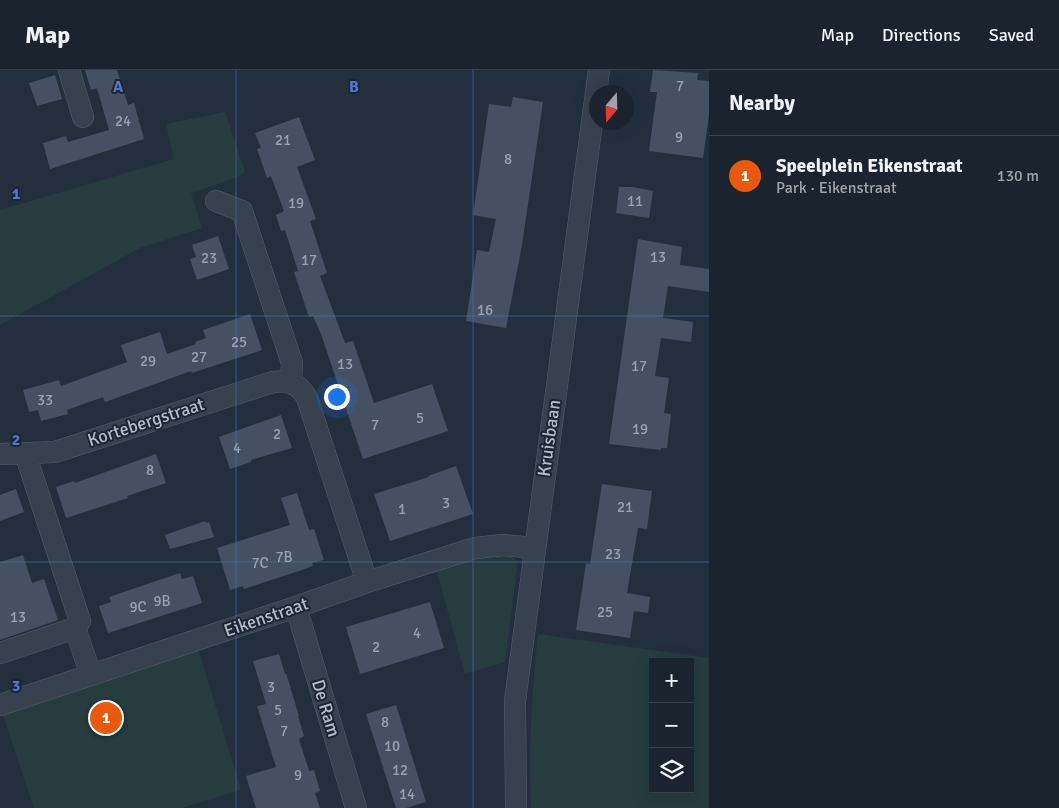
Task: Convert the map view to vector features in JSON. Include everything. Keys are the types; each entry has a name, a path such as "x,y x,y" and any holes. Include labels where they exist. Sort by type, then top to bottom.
{"street":[{"path":"69,70 82,117"},
{"name":"Kruisbaan","path":"516,808 515,701 599,70"},
{"path":"216,201 242,211 292,363 291,382 303,391 307,398 367,582"},
{"name":"Kortebergstraat","path":"0,454 55,452 273,382 282,380 291,382"},
{"path":"0,654 76,628 80,621 25,453"},
{"name":"Eikenstraat","path":"0,705 474,548 503,545 535,548"},
{"name":"De Ram","path":"296,608 356,808"},
{"path":"76,628 91,675"}],"green space":[{"path":"225,112 245,172 238,177 191,193 202,228 140,248 0,325 0,210 174,159 166,124"},
{"path":"485,553 506,553 518,561 505,662 465,674 436,568"},
{"path":"538,634 709,658 709,808 531,808 530,742"},
{"path":"198,648 241,790 182,808 34,808 2,712"}],"building":[{"path":"85,70 117,70 128,105 134,103 144,139 50,169 43,143 66,136 68,142 109,130 97,88 91,90"},
{"path":"653,70 698,73 697,80 709,81 709,115 703,158 649,151 657,92 650,92"},
{"path":"55,75 62,99 37,106 29,83"},
{"path":"513,97 543,102 522,245 506,328 466,321 477,250 489,252 496,219 473,215 489,104 511,107"},
{"path":"299,117 315,160 297,167 316,219 310,221 327,273 320,276 345,343 353,341 374,403 432,384 448,431 363,459 321,334 313,316 309,317 294,272 298,271 285,230 281,231 276,215 284,211 271,176 267,178 257,149 261,148 255,133"},
{"path":"619,187 633,187 653,191 649,218 616,213"},
{"path":"218,236 229,269 197,280 190,259 196,257 192,245"},
{"path":"638,239 682,247 680,265 709,269 709,292 668,286 663,318 693,322 691,342 661,338 655,376 669,378 664,413 671,414 667,448 661,448 661,450 609,444"},
{"path":"250,314 262,350 192,373 191,371 105,402 103,397 67,410 68,414 41,421 38,410 29,412 23,390 59,380 61,386 127,362 121,345 160,332 167,354 196,344 195,342 206,338 203,330"},
{"path":"281,415 292,448 251,460 251,462 230,469 219,437"},
{"path":"156,454 166,483 127,496 128,498 66,518 56,487 74,481 75,483"},
{"path":"456,466 473,514 390,541 374,494 429,477"},
{"path":"602,484 652,491 647,529 638,528 627,593 650,597 648,613 634,611 630,638 576,630 586,563 590,564"},
{"path":"16,489 24,512 0,521 0,495"},
{"path":"297,493 309,530 314,529 324,560 312,563 313,566 302,570 244,589 243,586 230,590 217,548 290,525 281,498"},
{"path":"205,521 206,523 209,522 214,537 170,549 165,535"},
{"path":"23,555 32,583 44,579 58,620 0,640 0,562"},
{"path":"180,573 182,579 193,576 202,603 108,633 99,606 111,602 109,597"},
{"path":"430,602 444,648 360,674 346,627"},
{"path":"279,654 304,736 299,739 309,771 314,770 320,791 315,793 320,808 256,808 246,776 276,767 257,706 266,704 253,661"},
{"path":"396,705 426,802 406,808 396,808 366,714"}],"place":[{"name":"Speelplein Eikenstraat","path":"106,718"}]}
